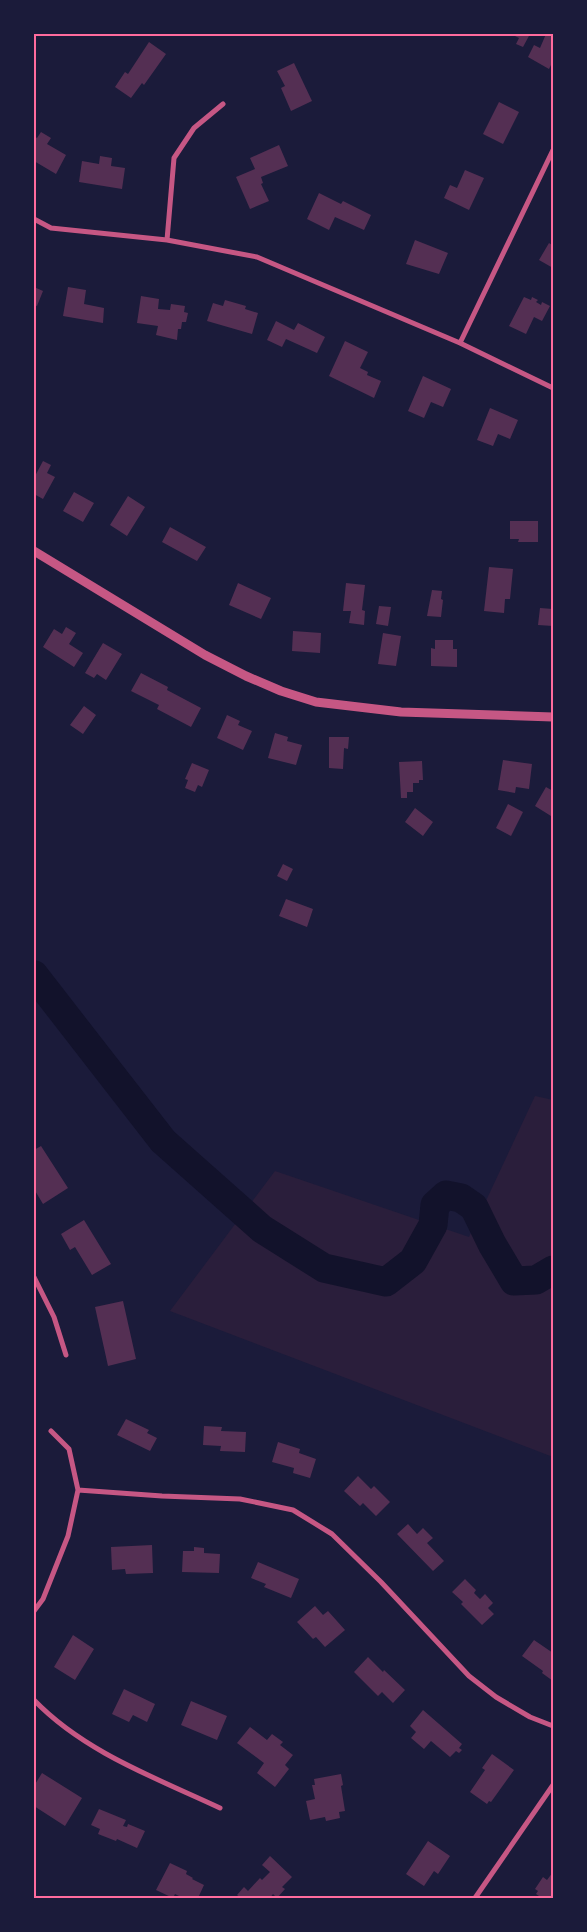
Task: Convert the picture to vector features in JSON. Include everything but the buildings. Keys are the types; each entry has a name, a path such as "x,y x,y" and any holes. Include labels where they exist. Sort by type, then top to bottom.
{"street":[{"path":"166,240 174,158 194,128 223,104"},
{"path":"460,343 553,150"},
{"path":"34,220 51,228 166,240 257,257 460,343 553,388"},
{"path":"34,551 204,655 281,691 316,702 393,711 553,718"},
{"path":"34,1277 54,1317 66,1355"},
{"path":"34,1611 43,1599 68,1536 78,1490 69,1449 51,1431"},
{"path":"78,1490 240,1499 293,1510 332,1534 382,1582 469,1676 496,1697 530,1717 553,1726"},
{"path":"34,1700 51,1718 76,1736 112,1757 220,1808"},
{"path":"475,1898 553,1785"}],"shaded area":[{"path":"535,1096 553,1100 553,1457 170,1311 275,1171 469,1237"}],"waterway":[{"path":"34,975 163,1141 262,1229 324,1268 386,1282 413,1261 433,1225 435,1205 446,1195 461,1198 474,1207 492,1244 514,1281 536,1280 553,1270"}]}
